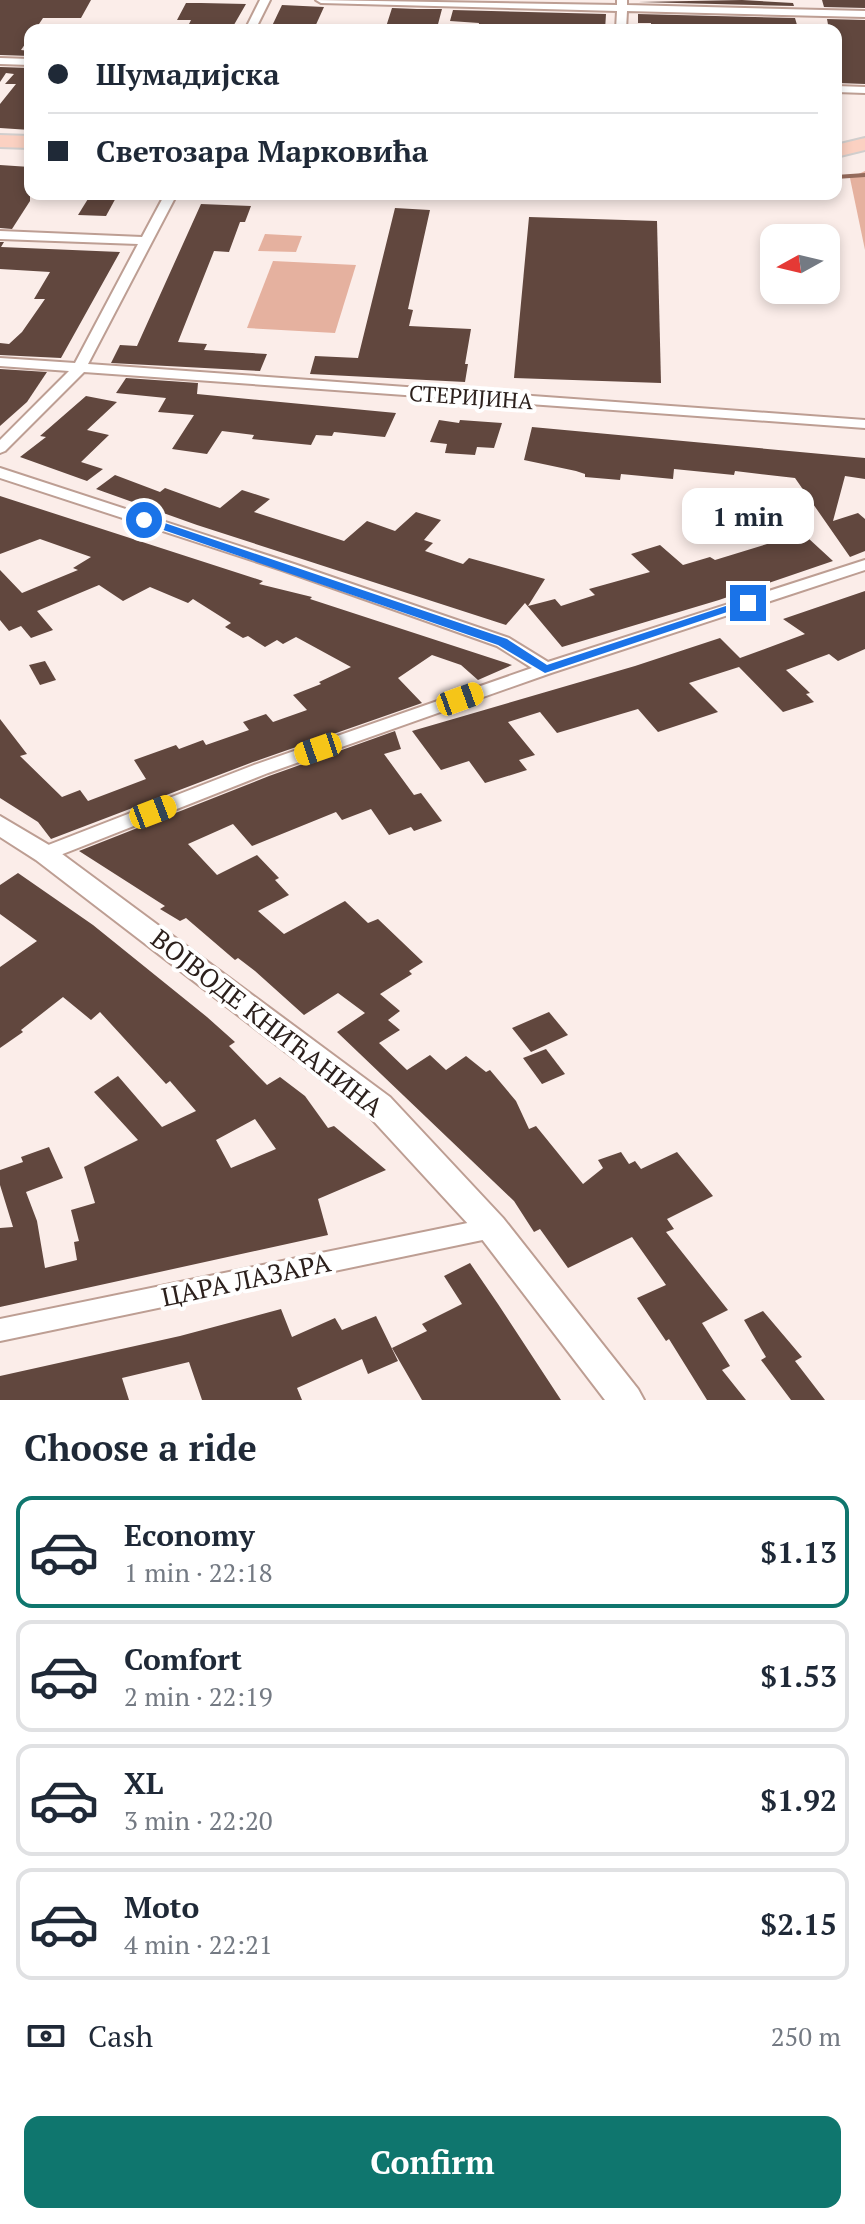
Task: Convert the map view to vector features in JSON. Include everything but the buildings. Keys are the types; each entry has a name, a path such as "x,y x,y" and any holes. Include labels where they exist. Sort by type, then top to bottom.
{"main road":[{"path":"0,141 24,142"},
{"path":"842,150 865,144"}],"street":[{"path":"253,24 265,0"},
{"path":"321,0 622,4 809,17 865,14"},
{"path":"806,0 809,17"},
{"path":"621,24 622,4"},
{"path":"0,61 24,62"},
{"path":"842,89 865,90"},
{"path":"0,448 78,370 168,200"},
{"path":"0,235 145,241"},
{"name":"СТЕРИЈИНА","path":"0,362 78,370 865,424"},
{"path":"0,473 288,567 503,642 545,669"},
{"path":"45,854 261,769 545,669 865,565"},
{"name":"ВОЈВОДЕ КНИЋАНИНА","path":"0,825 45,854 379,1106 492,1228 626,1400"},
{"name":"ЦАРА ЛАЗАРА","path":"0,1330 492,1228"}],"shaded area":[{"path":"865,171 865,250 850,178"},
{"path":"265,234 302,236 296,252 258,251"},
{"path":"273,261 356,265 335,333 247,328"}],"waterway":[{"path":"842,177 865,175"}],"route":[{"path":"144,520 503,642 517,648 545,669 748,603"}]}
